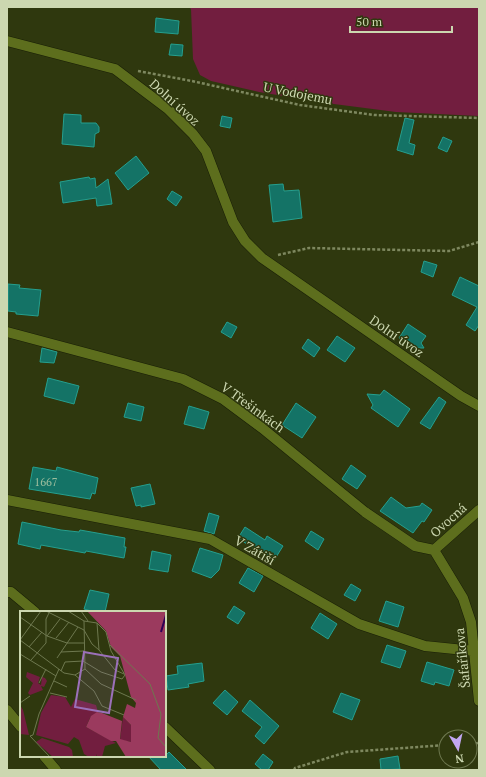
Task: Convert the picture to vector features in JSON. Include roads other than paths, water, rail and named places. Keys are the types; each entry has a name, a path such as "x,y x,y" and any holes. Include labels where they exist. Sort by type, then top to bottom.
{"street":[{"name":"Dolní úvoz","path":"7,41 115,69 168,109 193,134 206,151 233,222 245,241 262,258 461,396 479,406"},
{"name":"V Třešinkách","path":"7,332 183,379 204,389 223,399 262,428 371,516 415,546 434,550"},
{"name":"V Zátiší","path":"7,500 210,540 358,624 425,646 477,650"},
{"name":"Ovocná","path":"434,550 479,510"},
{"name":"Šafaříkova","path":"434,550 463,598 471,622 477,650 479,701"},
{"path":"7,592 11,592 34,611"},
{"path":"7,710 20,726"},
{"path":"166,729 210,770"},
{"path":"45,757 56,770"}]}
